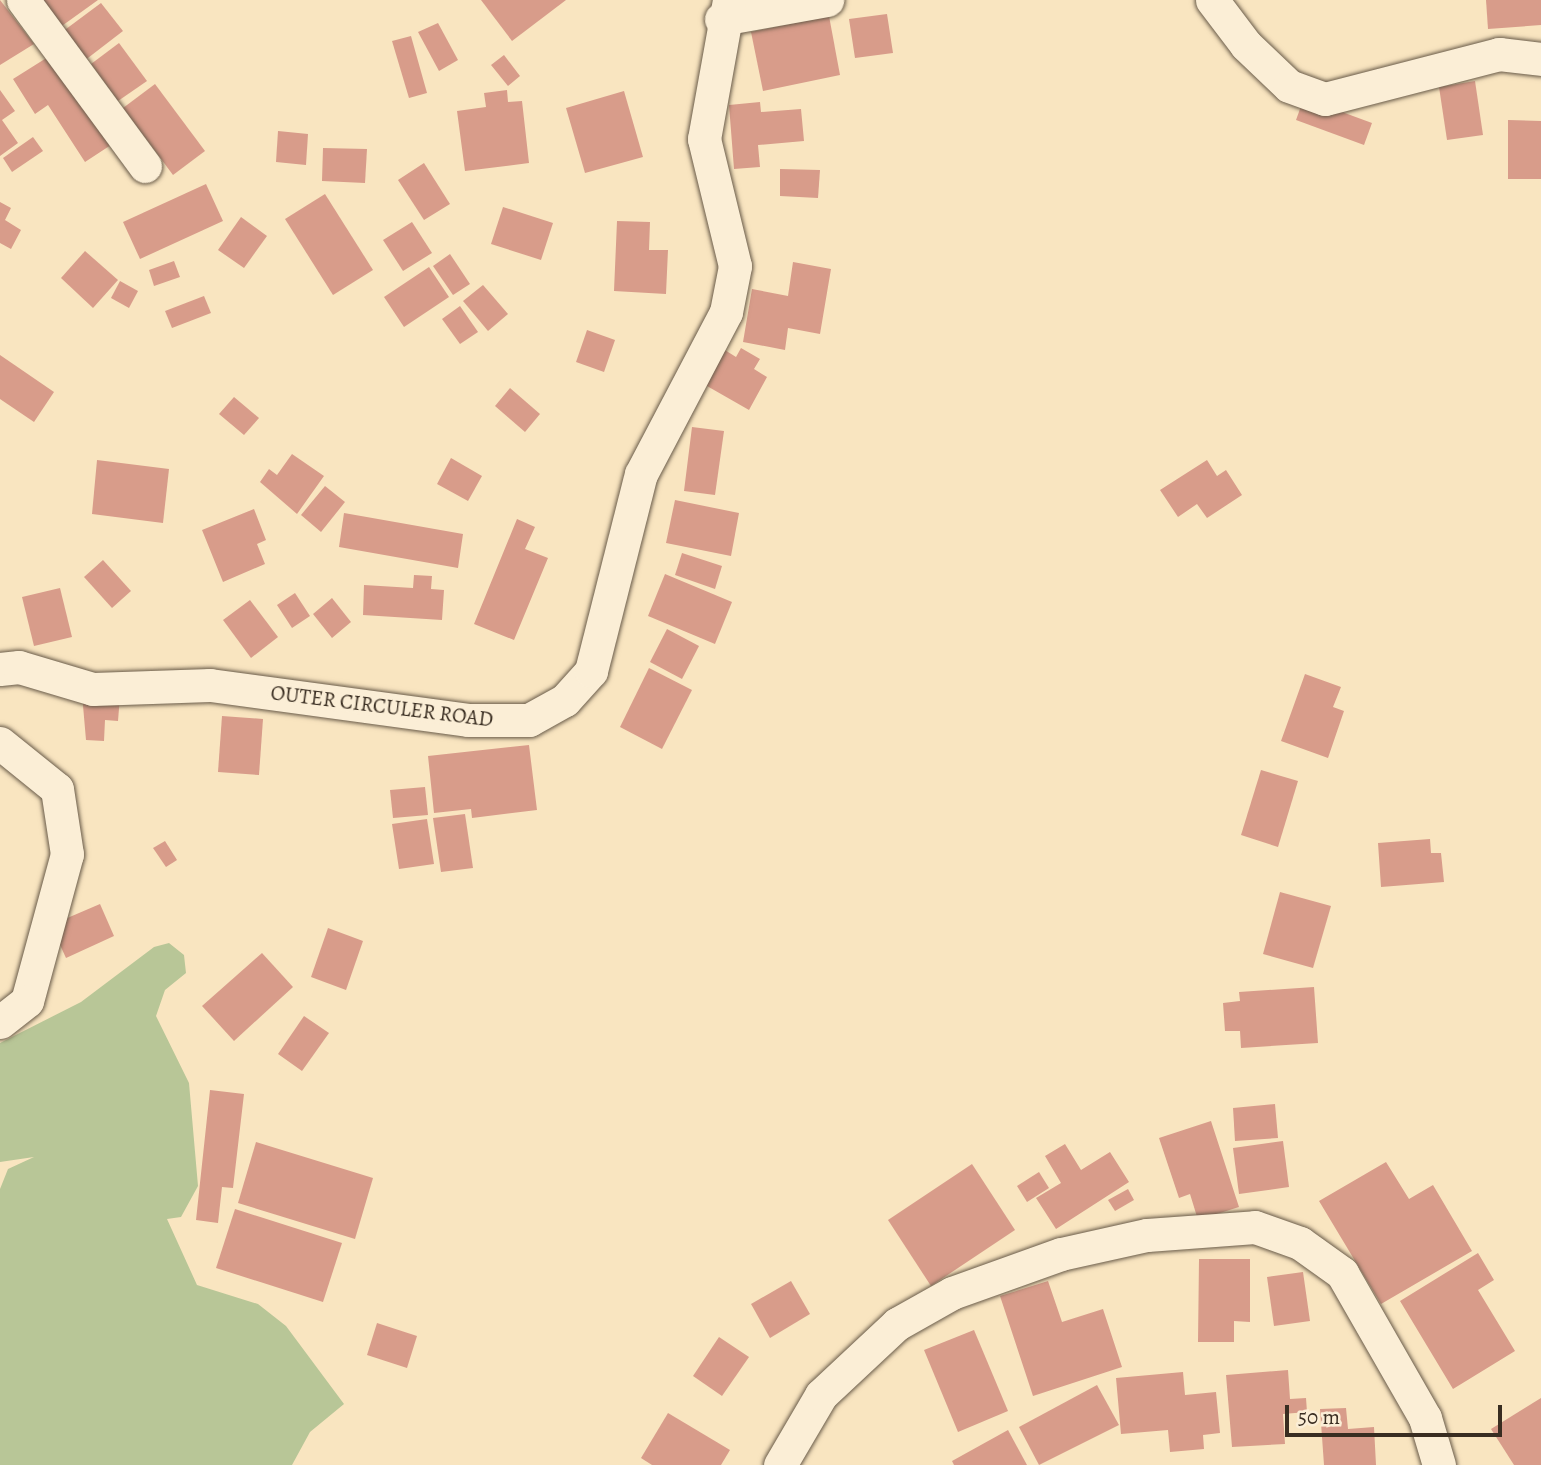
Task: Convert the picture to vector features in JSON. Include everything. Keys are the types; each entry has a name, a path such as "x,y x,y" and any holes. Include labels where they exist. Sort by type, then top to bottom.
{"street":[{"path":"23,0 145,166"},
{"path":"725,10 827,0"},
{"path":"1212,0 1246,46 1289,86 1325,99 1499,54 1541,59"},
{"name":"OUTER CIRCULER ROAD","path":"0,669 19,667 93,689 210,685 468,720 529,720 565,700 591,671 641,474 726,312 735,266 704,139 725,10"},
{"path":"0,743 57,789 67,854 27,1001 0,1022"},
{"path":"780,1465 821,1395 897,1324 952,1293 1061,1254 1147,1236 1255,1227 1300,1243 1342,1273 1425,1418 1439,1465"}],"green space":[{"path":"169,943 184,955 186,973 165,990 156,1016 189,1083 198,1186 181,1217 167,1219 197,1285 258,1304 286,1326 344,1404 310,1432 292,1465 0,1465 0,1189 8,1169 34,1157 0,1162 0,1043 81,1002 154,947"}],"building":[{"path":"0,0 34,44 0,65"},
{"path":"39,0 98,0 59,28"},
{"path":"481,0 566,0 512,41"},
{"path":"1486,0 1541,0 1541,25 1488,29"},
{"path":"101,3 123,31 84,61 62,32"},
{"path":"887,14 893,53 855,58 849,19"},
{"path":"829,16 840,75 763,91 751,32"},
{"path":"438,23 458,60 439,71 418,32"},
{"path":"411,36 427,93 409,98 392,41"},
{"path":"119,43 147,81 118,101 91,64"},
{"path":"504,55 520,76 508,86 491,65"},
{"path":"48,57 114,143 85,162 48,105 35,114 13,79"},
{"path":"1475,81 1483,135 1447,140 1439,87"},
{"path":"155,84 205,151 173,175 123,108"},
{"path":"0,90 15,111 2,120 18,143 0,156"},
{"path":"507,90 508,102 522,101 529,163 465,171 457,111 486,107 484,93"},
{"path":"624,91 643,157 585,173 566,108"},
{"path":"1304,98 1372,123 1364,145 1296,120"},
{"path":"760,102 761,112 801,109 804,141 758,145 760,167 734,169 729,105"},
{"path":"1508,120 1541,121 1541,179 1508,179"},
{"path":"278,131 308,134 306,165 276,162"},
{"path":"33,137 43,151 12,172 3,158"},
{"path":"323,148 367,149 365,183 322,181"},
{"path":"424,163 450,204 424,220 398,180"},
{"path":"780,169 820,170 818,198 780,196"},
{"path":"206,184 223,221 140,259 123,222"},
{"path":"325,194 373,270 333,295 285,219"},
{"path":"0,202 11,208 5,220 21,230 11,249 0,243"},
{"path":"503,207 553,223 541,260 491,244"},
{"path":"241,217 267,236 244,268 218,250"},
{"path":"617,221 650,222 649,250 668,250 666,294 614,291"},
{"path":"412,222 432,253 403,271 383,240"},
{"path":"85,251 118,280 93,308 61,278"},
{"path":"450,254 470,284 453,295 433,266"},
{"path":"174,261 180,277 154,286 149,270"},
{"path":"793,262 831,269 820,334 788,328 785,350 743,342 752,289 788,296"},
{"path":"429,267 449,297 404,327 384,297"},
{"path":"120,281 138,291 129,308 111,298"},
{"path":"483,285 508,314 488,331 463,301"},
{"path":"204,296 211,313 172,328 165,311"},
{"path":"460,306 478,332 460,344 442,319"},
{"path":"587,330 615,340 604,372 576,362"},
{"path":"720,347 736,357 741,348 760,359 754,369 767,377 749,410 700,382"},
{"path":"0,355 54,392 34,422 0,399"},
{"path":"510,388 540,414 525,432 495,406"},
{"path":"234,397 259,418 244,435 219,414"},
{"path":"692,427 724,431 715,495 684,491"},
{"path":"292,454 324,476 297,514 260,482 269,469 277,475"},
{"path":"451,458 482,476 468,501 437,484"},
{"path":"97,460 169,469 163,523 92,514"},
{"path":"1207,460 1217,476 1226,470 1242,495 1207,518 1197,504 1178,517 1160,490"},
{"path":"325,486 345,502 321,532 301,515"},
{"path":"675,500 739,513 731,556 666,543"},
{"path":"254,509 266,540 257,544 265,564 223,582 202,530"},
{"path":"344,513 463,534 458,568 339,547"},
{"path":"517,519 535,527 525,549 548,558 514,640 474,624"},
{"path":"682,553 722,566 715,589 675,575"},
{"path":"103,560 131,591 112,608 84,577"},
{"path":"665,574 732,602 715,644 648,616"},
{"path":"414,575 432,576 431,589 444,590 442,620 363,615 364,585 413,588"},
{"path":"60,588 72,637 34,646 22,597"},
{"path":"295,593 310,616 292,628 277,605"},
{"path":"332,598 351,622 332,638 313,614"},
{"path":"250,600 278,637 251,658 223,620"},
{"path":"667,629 699,646 682,679 650,662"},
{"path":"649,668 692,690 662,749 620,727"},
{"path":"1305,674 1341,687 1333,707 1344,711 1328,758 1281,741"},
{"path":"82,694 120,696 118,721 105,720 104,741 86,740"},
{"path":"222,716 263,719 259,775 218,772"},
{"path":"529,745 537,810 472,818 471,809 434,813 428,756"},
{"path":"1261,770 1298,781 1278,847 1241,835"},
{"path":"425,787 428,815 393,818 390,790"},
{"path":"465,814 473,868 441,872 433,818"},
{"path":"427,819 434,864 399,869 392,824"},
{"path":"1430,839 1431,853 1441,853 1444,882 1381,887 1378,843"},
{"path":"165,841 177,860 166,867 153,848"},
{"path":"1280,892 1331,906 1313,968 1263,954"},
{"path":"100,904 114,936 66,958 51,925"},
{"path":"328,928 363,941 346,990 311,977"},
{"path":"262,953 293,987 234,1041 202,1006"},
{"path":"1314,987 1318,1043 1241,1048 1240,1031 1225,1031 1223,1003 1240,1001 1239,992"},
{"path":"304,1016 329,1033 302,1071 278,1054"},
{"path":"210,1090 244,1094 233,1188 222,1187 218,1223 196,1220"},
{"path":"1275,1104 1278,1138 1235,1141 1233,1108"},
{"path":"1211,1121 1239,1207 1198,1220 1190,1194 1179,1198 1159,1138"},
{"path":"1283,1141 1289,1187 1239,1194 1233,1148"},
{"path":"256,1142 373,1178 355,1239 238,1203"},
{"path":"1065,1144 1081,1170 1110,1152 1129,1182 1056,1229 1036,1198 1061,1183 1045,1156"},
{"path":"1386,1162 1409,1199 1433,1185 1472,1251 1381,1304 1319,1201"},
{"path":"972,1164 1015,1230 931,1286 888,1220"},
{"path":"1039,1172 1049,1188 1027,1202 1017,1186"},
{"path":"1128,1189 1134,1200 1115,1211 1108,1200"},
{"path":"235,1209 342,1243 323,1302 216,1268"},
{"path":"1478,1253 1494,1280 1478,1290 1515,1351 1453,1389 1400,1301"},
{"path":"1199,1259 1250,1259 1250,1322 1234,1321 1234,1342 1198,1342"},
{"path":"1303,1272 1310,1321 1274,1326 1267,1277"},
{"path":"791,1281 810,1314 770,1338 751,1304"},
{"path":"1048,1281 1062,1322 1103,1309 1122,1367 1033,1396 1000,1296"},
{"path":"377,1323 417,1336 407,1368 367,1355"},
{"path":"974,1330 1008,1411 958,1432 924,1350"},
{"path":"719,1337 749,1357 722,1396 693,1376"},
{"path":"1288,1370 1290,1399 1306,1398 1307,1412 1283,1414 1285,1444 1232,1447 1226,1375"},
{"path":"1183,1372 1185,1395 1216,1392 1220,1433 1203,1435 1204,1449 1170,1452 1168,1430 1121,1434 1116,1378"},
{"path":"1097,1385 1119,1425 1039,1465 1019,1427"},
{"path":"1541,1398 1541,1465 1514,1465 1491,1429"},
{"path":"1346,1408 1348,1429 1374,1427 1376,1465 1324,1465 1320,1409"},
{"path":"668,1413 730,1450 721,1465 652,1465 641,1458"},
{"path":"1008,1430 1027,1465 954,1465 952,1461"}]}
